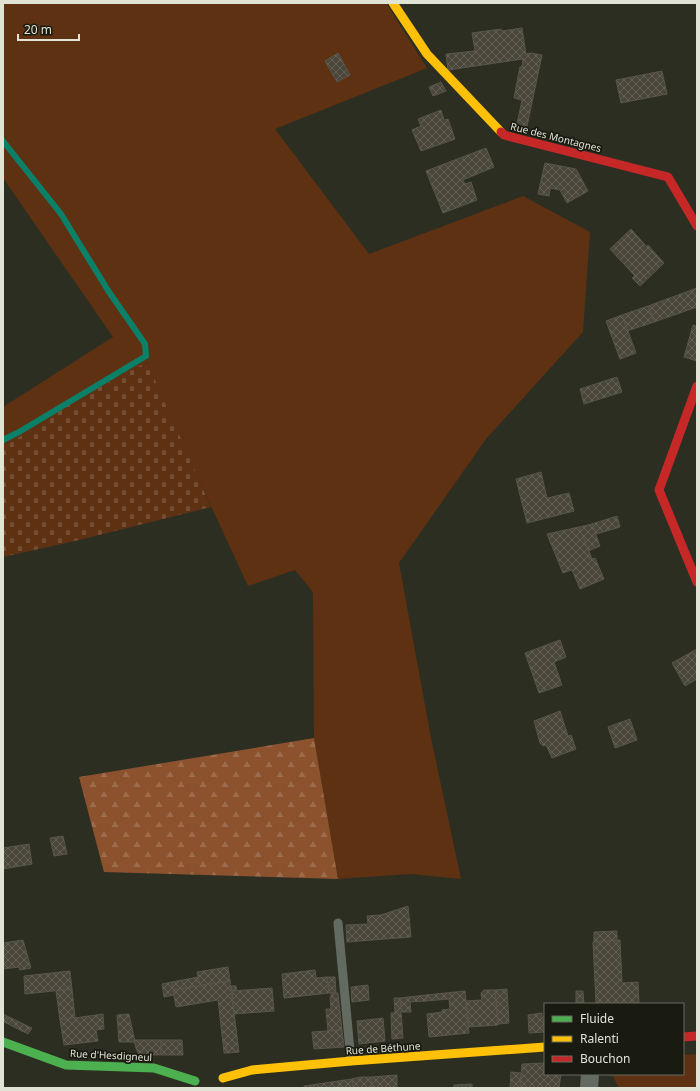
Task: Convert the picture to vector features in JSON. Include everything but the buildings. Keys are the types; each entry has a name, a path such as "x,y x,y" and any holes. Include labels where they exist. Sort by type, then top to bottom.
{"street":[{"name":"Rue des Montagnes","path":"393,3 427,54 504,135 668,177 697,226"},
{"path":"697,386 659,490 697,582"},
{"path":"684,1037 697,1036"},
{"name":"Rue d'Hesdigneul","path":"3,1042 66,1065 154,1068 195,1085"},
{"name":"Rue de Béthune","path":"223,1078 252,1070 351,1061 544,1047"},
{"path":"215,1072 220,1074 223,1078 225,1088"},
{"path":"195,1085 201,1073"},
{"path":"589,1088 590,1075"}],"lane":[{"path":"338,923 351,1061"}],"green space":[{"path":"3,3 386,3 427,68 275,129 369,254 523,196 590,232 583,332 486,439 399,563 431,738 461,879 411,874 338,879 314,738 313,592 295,570 248,586 180,439 147,362 23,435 3,445 3,407 113,337 3,178"},
{"path":"147,362 211,507 75,541 3,557 3,445 23,435 72,402"},
{"path":"314,738 338,879 104,872 79,777"},
{"path":"697,1054 697,1088 619,1088 612,1075 684,1075 684,1055"}],"waterway":[{"path":"3,141 61,214 109,292 145,344 146,356 19,432 3,440"}],"traffic: fast":[{"path":"3,1042 66,1065 154,1068 195,1081"}],"traffic: slow":[{"path":"393,3 427,54 501,132"},
{"path":"223,1078 252,1070 351,1061 544,1047"}],"traffic: jam":[{"path":"501,132 504,135 668,177 697,226"},
{"path":"697,386 659,490 697,582"},
{"path":"684,1037 697,1036"}]}
